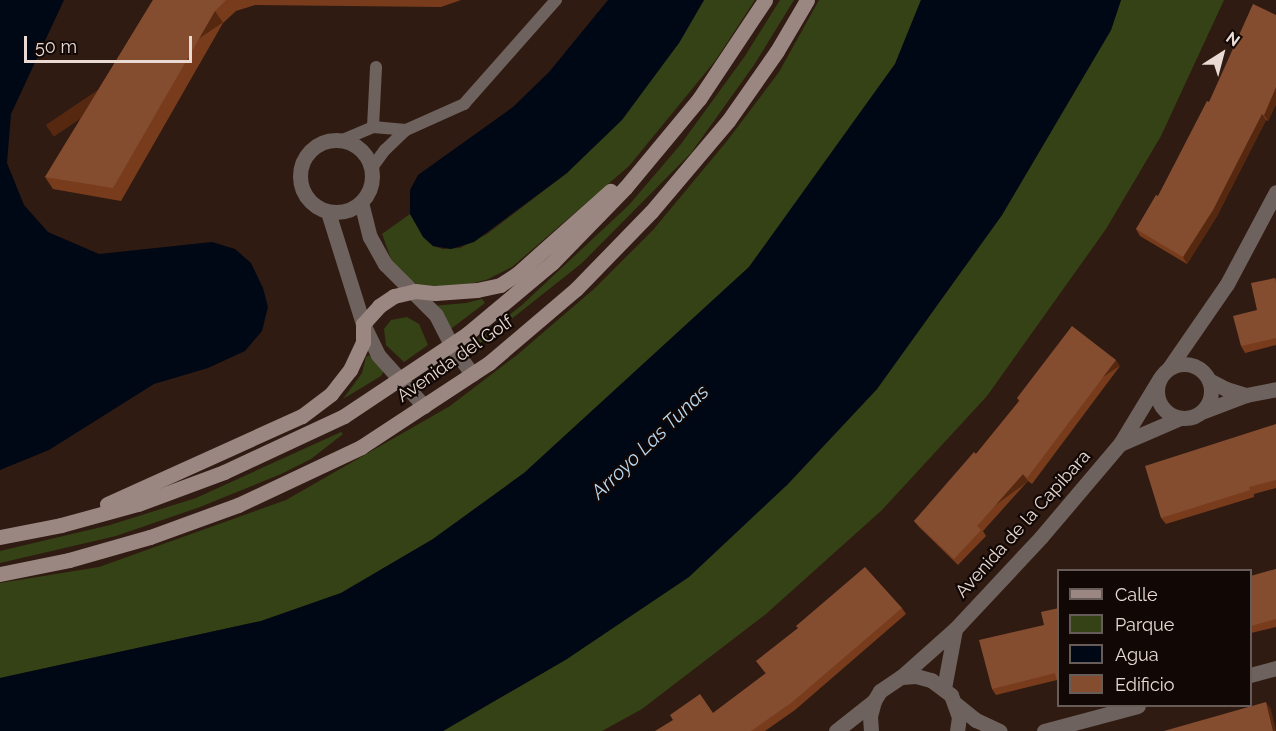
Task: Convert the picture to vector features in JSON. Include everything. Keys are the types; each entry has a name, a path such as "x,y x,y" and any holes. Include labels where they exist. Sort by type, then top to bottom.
{"street":[{"name":"Avenida del Golf","path":"0,537 61,525 138,504 225,472 344,416 450,345 508,302 591,224 660,148 699,99 765,0"},
{"name":"Avenida del Golf","path":"0,574 69,560 150,537 238,505 361,447 472,374 531,329 576,289 651,212 728,121 777,51 807,0"},
{"path":"345,140 366,156 371,170 371,184 361,202 342,212 328,212 315,206 306,196 300,183 300,168 306,156 316,146 329,141 345,140"},
{"path":"361,202 370,237 385,264 404,285 415,291 435,294 477,290 500,285 517,274 660,148"},
{"name":"Avenida de la Capibara","path":"836,731 874,701 880,691 901,677 955,629 1041,537 1119,444 1227,284 1276,192"},
{"path":"328,212 363,324 378,355 424,406"},
{"path":"61,525 302,416 331,394 350,370 363,342 363,324 379,306 394,296 415,291"},
{"path":"415,291 436,315 450,345 472,374"},
{"name":"Avenida de la Capibara","path":"1195,366 1195,349 1202,323"},
{"path":"1179,418 1164,410 1159,403 1157,386 1165,373 1177,365 1195,366 1209,380 1226,389 1246,395"},
{"path":"1204,411 1211,396 1209,380"},
{"name":"Avenida de la Capibara","path":"1119,444 1179,418 1197,416 1204,411 1246,395 1276,389"},
{"path":"944,688 955,629"},
{"path":"1252,675 1276,668"},
{"path":"901,677 916,676 931,680 944,688 956,704 976,720 1000,731"},
{"path":"871,731 870,716 874,701"},
{"path":"956,704 957,731"},
{"path":"1044,731 1131,707"}],"lane":[{"path":"371,170 385,150 406,130 464,104 556,0"},
{"path":"373,127 376,67"},
{"path":"345,140 373,127 406,130"}],"green space":[{"path":"704,0 755,0 715,61 629,166 512,267 486,280 457,287 426,287 409,281 394,267 382,234 410,214 433,246 443,249 460,248 487,234 567,173 679,43"},
{"path":"780,0 794,0 754,65 691,153 582,263 471,351 469,347 522,305 629,205 681,144 745,56"},
{"path":"819,0 921,0 895,64 749,267 524,473 433,539 341,593 261,621 0,678 0,583 99,567 286,500 450,406 517,355 595,288 653,230 727,141 779,72"},
{"path":"1121,0 1224,0 1161,136 1106,229 987,396 882,510 766,614 642,709 602,731 443,731 567,659 787,485 877,389 1002,215 1111,30"},
{"path":"482,299 485,303 448,331 432,306 466,303"},
{"path":"407,317 419,324 428,345 404,362 386,345 384,329 391,320"},
{"path":"370,355 384,371 381,376 343,399 362,373 366,357"},
{"path":"341,432 343,434 311,459 281,474 200,507 116,536 0,563 0,551 110,525 196,498"}],"water":[{"path":"0,0 64,0 11,114 7,163 24,205 48,232 99,254 212,242 235,249 251,263 263,288 268,307 262,331 245,351 208,368 154,384 49,450 0,470"},
{"path":"608,0 704,0 679,43 622,120 567,173 474,242 451,249 433,246 423,237 410,214 410,190 418,175 513,107 549,72"},
{"name":"Arroyo Las Tunas","path":"921,0 1121,0 1111,30 1002,215 877,389 787,485 689,577 567,659 443,731 0,731 0,678 261,621 341,593 433,539 524,473 749,267 895,64"}],"building":[{"path":"153,0 226,0 215,11 113,188 45,177"},
{"path":"1253,4 1276,15 1276,87 1264,115 1262,114 1213,210 1183,257 1136,229 1156,195 1158,196 1207,101 1209,102"},
{"path":"1275,278 1276,338 1241,346 1233,316 1257,310 1251,283"},
{"path":"1072,326 1116,360 1027,478 1023,474 977,526 981,530 954,559 914,521 974,452 976,454 1020,400 1017,398"},
{"path":"1276,424 1276,480 1249,487 1250,490 1161,518 1145,466"},
{"path":"865,567 902,608 791,703 751,731 655,731 673,720 670,715 700,694 713,713 766,673 756,661 798,628 796,626"},
{"path":"1276,569 1276,619 1252,626 1252,576"},
{"path":"1057,608 1057,681 1055,673 992,689 979,640 1044,625 1041,612"},
{"path":"1266,702 1273,731 1164,731 1252,707"}]}
